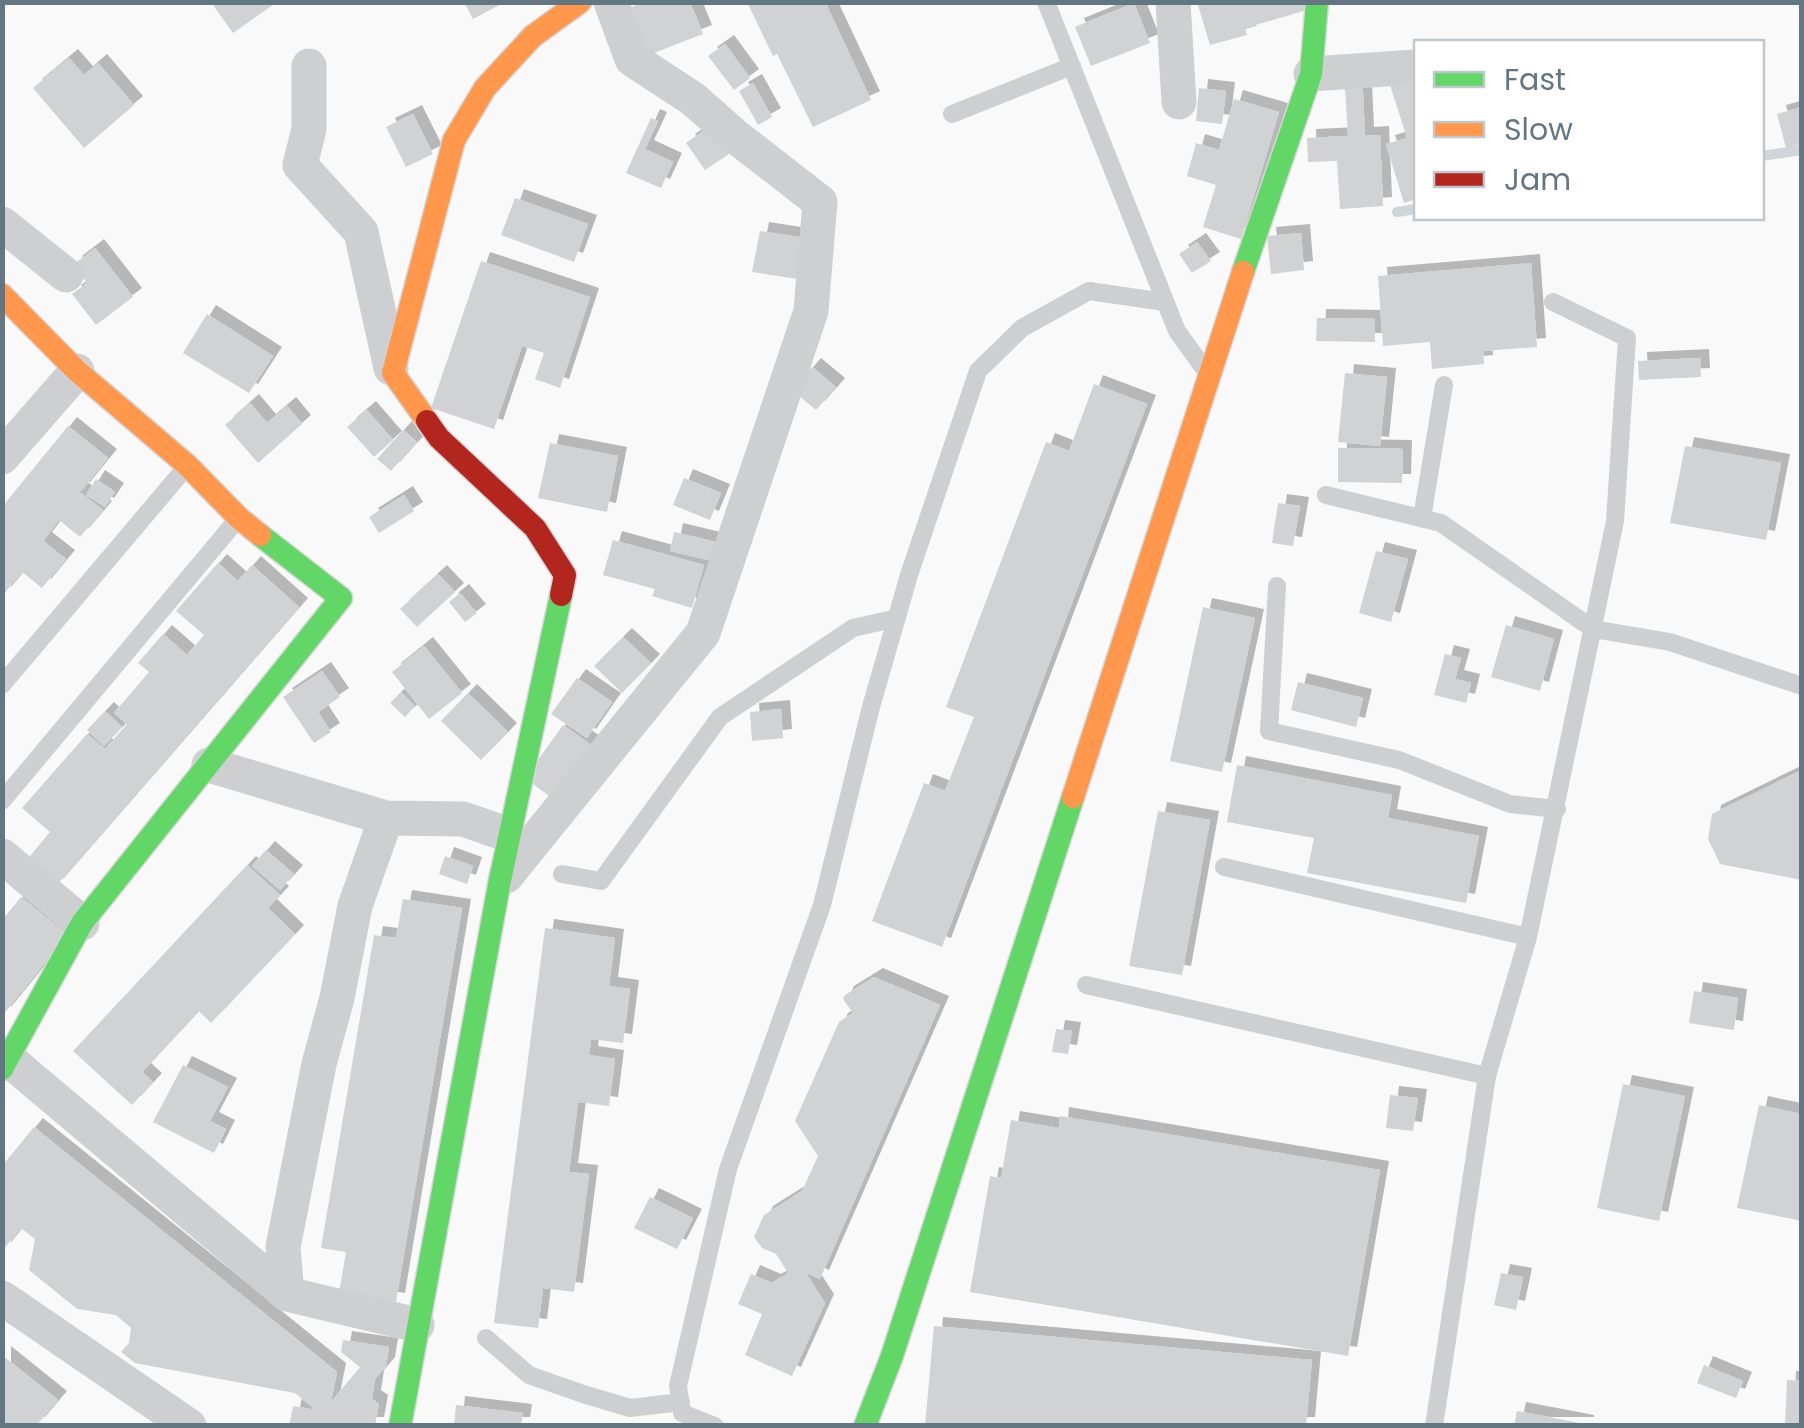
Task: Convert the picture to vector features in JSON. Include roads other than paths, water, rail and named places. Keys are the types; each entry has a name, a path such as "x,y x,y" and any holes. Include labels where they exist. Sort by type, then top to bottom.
{"street":[{"path":"392,373 454,140 485,88 533,36 580,2"},
{"path":"498,885 703,632 811,312 820,202 734,136 694,98 632,59 611,2"},
{"path":"1173,2 1179,102"},
{"path":"865,1426 892,1356 1260,216 1312,74 1317,2"},
{"path":"309,66 309,129 300,165 361,232 392,373 440,438 535,528 565,575 498,885 400,1426"},
{"path":"1312,74 1414,68"},
{"path":"2,224 66,275"},
{"path":"2,295 77,371 187,465 238,518 341,598 82,923 5,1061 287,1294 417,1325"},
{"path":"2,457 77,371"},
{"path":"209,765 386,818 464,819 509,835"},
{"path":"287,1294 283,1246 319,1064 355,906 386,818"},
{"path":"2,856 82,923"},
{"path":"2,1298 189,1426"}],"lane":[{"path":"1046,2 1177,331 1210,375"},
{"path":"952,114 1072,66"},
{"path":"715,1426 682,1413 678,1386 728,1169 822,905 897,618 978,371 1022,328 1089,291 1165,302"},
{"path":"1434,1426 1487,1076 1528,936 1616,521 1627,338 1554,302"},
{"path":"1422,518 1444,384"},
{"path":"2,685 187,465"},
{"path":"1326,495 1441,524 1593,628 1670,642 1802,686"},
{"path":"2,801 238,518"},
{"path":"1277,586 1269,731 1400,760 1510,804 1557,809"},
{"path":"562,874 601,881 720,717 853,628 897,618"},
{"path":"1224,867 1528,936"},
{"path":"1086,985 1487,1076"},
{"path":"486,1338 528,1375 583,1394 630,1408 680,1402"}],"waterway":[{"path":"1764,156 1802,150"},
{"path":"1397,212 1414,209"}]}
